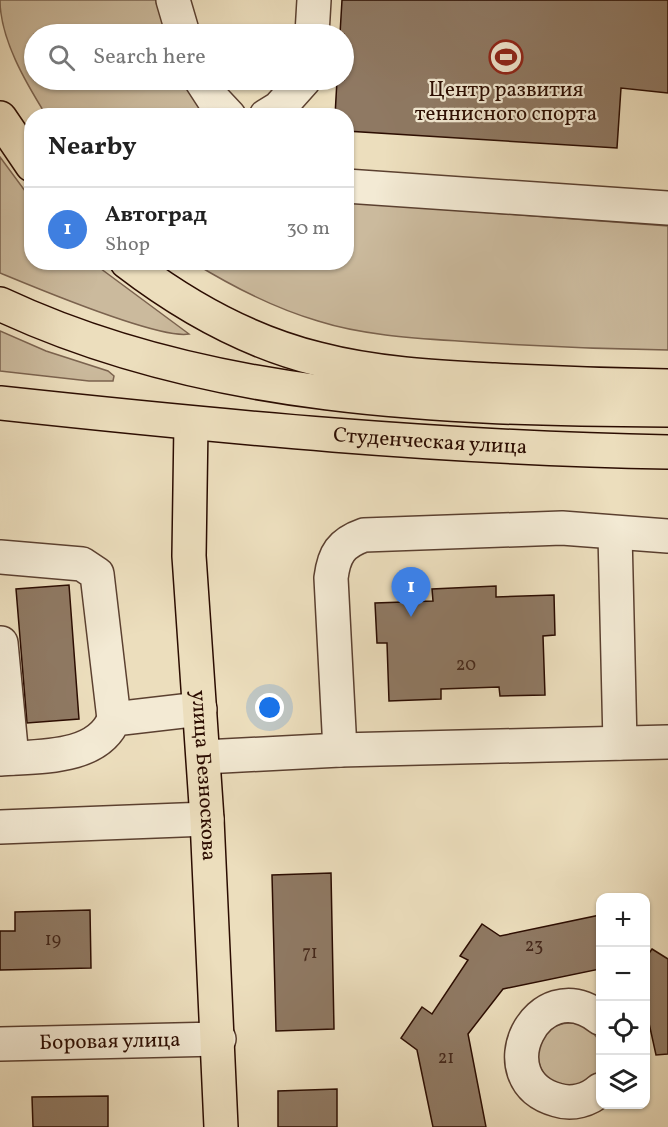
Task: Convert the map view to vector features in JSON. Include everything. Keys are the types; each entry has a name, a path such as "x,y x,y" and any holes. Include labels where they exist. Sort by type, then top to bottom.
{"main road":[{"path":"0,118 24,153"},
{"path":"138,270 163,288 217,320 287,350 317,359 350,366 444,377 668,386"},
{"name":"Студенческая улица","path":"0,304 100,345 200,372 290,387 455,404 555,410 668,410"},
{"name":"Студенческая улица","path":"0,403 191,424 451,445 668,452"},
{"name":"улица Безноскова","path":"191,424 188,515 204,757 219,1039 221,1127"}],"street":[{"path":"173,0 180,24"},
{"path":"313,24 315,0"},
{"path":"279,108 295,90"},
{"path":"306,108 308,90"},
{"path":"354,187 668,208"},
{"path":"340,750 331,578 339,548 350,540 364,535 542,528 668,536"},
{"path":"615,534 620,743"},
{"path":"0,557 82,564 97,574 114,719 104,738 89,747 6,758 1,642"},
{"path":"114,719 200,709"},
{"path":"204,757 340,750 668,742"},
{"path":"0,826 207,819"},
{"path":"587,1106 553,1099 533,1086 523,1065 523,1041 535,1021 555,1008 578,1007 596,1016"},
{"name":"Боровая улица","path":"0,1044 219,1039"}],"shaded area":[{"path":"0,0 156,0 164,24 24,24 24,77 9,45 1,15"},
{"path":"31,90 189,90 200,108 42,108"},
{"path":"0,157 24,190 24,270 102,270 189,334 174,334 125,321 0,273"},
{"path":"354,203 668,226 668,350 484,343 370,333 302,316 239,288 207,270 354,270"},
{"path":"0,331 46,351 108,371 114,376 113,381 89,381 0,371"},
{"path":"564,1023 576,1023 596,1036 596,1074 593,1078 576,1087 564,1087 547,1078 538,1061 538,1049 547,1032"}],"building":[{"name":"Центр развития теннисного спорта","path":"342,0 668,0 668,93 621,88 617,148 354,132 354,108 335,108 336,90 354,90 354,24 341,24"},
{"path":"69,585 79,719 27,723 16,589"},
{"path":"496,586 496,597 554,595 555,635 543,636 545,695 500,696 499,687 441,689 441,699 389,701 387,643 377,643 375,603 433,601 432,589"},
{"path":"331,873 334,1029 276,1031 272,875"},
{"path":"90,910 91,968 0,970 0,931 15,931 15,912"},
{"path":"596,916 596,970 503,989 468,1034 486,1127 433,1127 417,1050 401,1038 422,1007 432,1014 468,960 460,956 482,924 500,936"},
{"path":"652,949 668,959 668,1054 656,1055 650,1028 650,952"},
{"path":"337,1089 337,1127 278,1127 278,1091"},
{"path":"108,1096 108,1127 33,1127 32,1097"}],"place":[{"name":"Центр развития теннисного спорта","path":"506,57"},
{"name":"Автоград","path":"411,617"}]}
